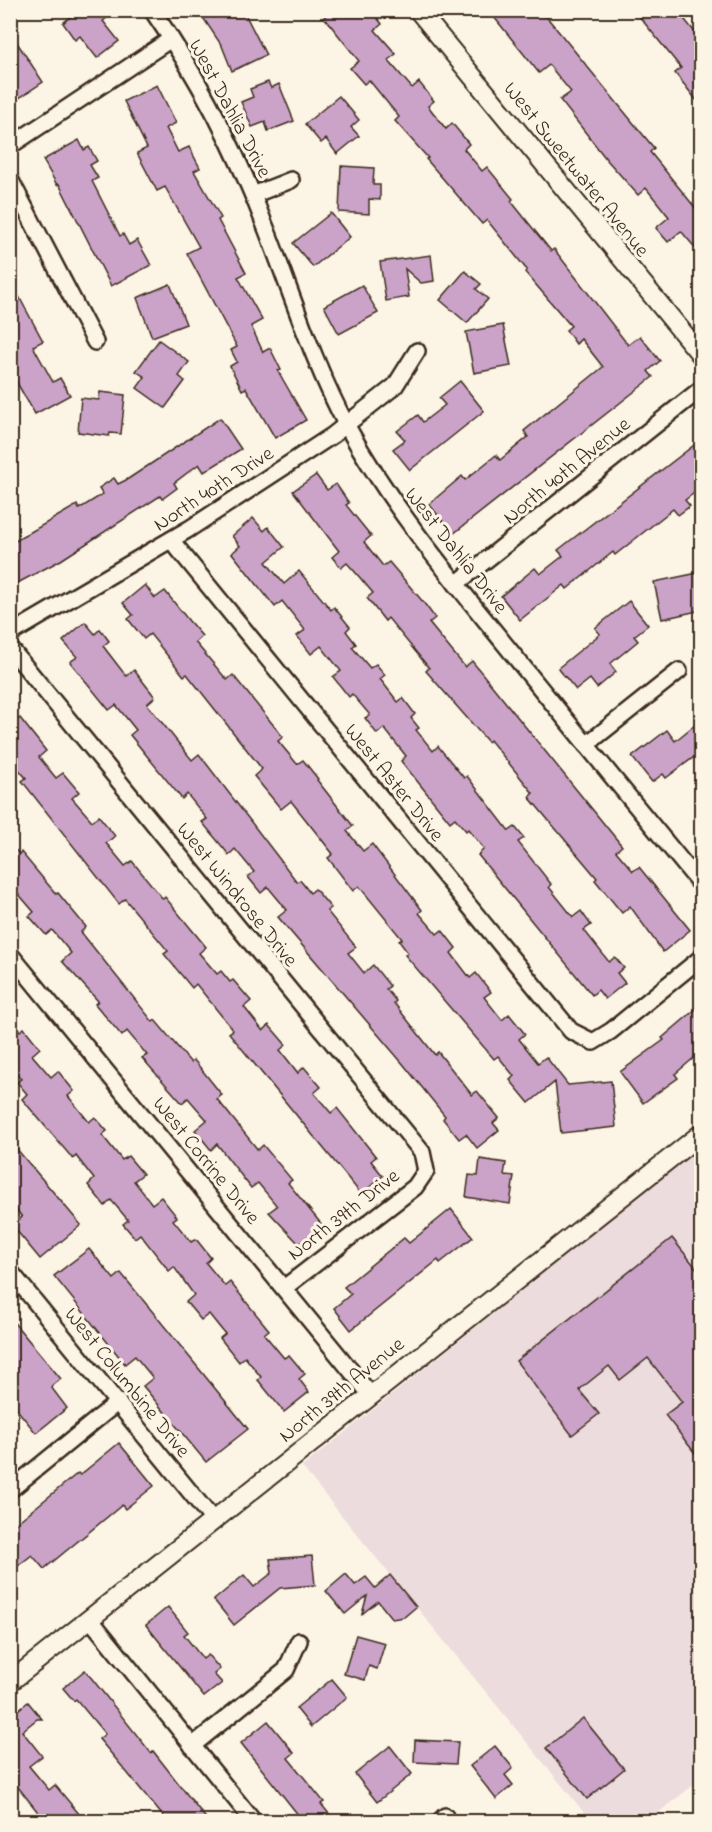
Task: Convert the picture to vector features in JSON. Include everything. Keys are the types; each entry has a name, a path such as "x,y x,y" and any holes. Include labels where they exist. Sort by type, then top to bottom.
{"street":[{"name":"West Dahlia Drive","path":"152,10 206,98 253,195 322,376 347,425 390,498 456,584 702,886"},
{"name":"West Sweetwater Avenue","path":"418,10 702,356"},
{"path":"10,146 171,39"},
{"path":"10,179 95,342"},
{"name":"West Dahlia Drive","path":"253,195 291,180"},
{"name":"North 40th Drive","path":"10,634 171,540 347,425 395,386 417,351"},
{"name":"North 40th Avenue","path":"456,584 702,388"},
{"name":"West Aster Drive","path":"171,540 571,1031 593,1042 702,957"},
{"name":"West Windrose Drive","path":"10,648 422,1152 426,1170"},
{"path":"586,745 679,671"},
{"name":"West Corrine Drive","path":"10,954 370,1394"},
{"name":"North 39th Avenue","path":"10,1682 370,1394 702,1133"},
{"name":"North 39th Drive","path":"284,1288 415,1187 426,1170"},
{"name":"West Columbine Drive","path":"10,1271 213,1520"},
{"path":"10,1490 118,1402"},
{"path":"90,1619 254,1821"},
{"path":"192,1746 286,1670 298,1641"}],"shaded area":[{"path":"701,1146 701,1779 648,1821 591,1821 302,1467"}],"building":[{"path":"79,10 117,10 103,21 119,41 97,58 80,36 75,40 63,23"},
{"path":"198,10 243,10 266,55 232,71 222,46"},
{"path":"332,10 371,10 382,24 375,30 396,54 388,60 412,88 419,82 434,101 428,106 446,129 452,123 469,144 464,149 482,171 487,167 513,199 511,201 551,251 554,249 628,345 640,336 660,361 648,371 653,377 453,534 429,504 462,476 465,480 496,455 500,460 528,437 524,431 603,367 581,339 576,344 566,330 571,326 525,272 527,270 487,220 482,224 426,159 428,158 395,121 399,117 369,80 364,84 350,68 359,61 324,17"},
{"path":"502,10 541,10 654,148 650,152 702,216 702,256 681,231 668,242 656,228 669,217 646,188 638,195 607,160 560,100 571,92 549,65 539,73 494,17"},
{"path":"634,10 677,10 702,41 702,107 675,73 681,68"},
{"path":"10,32 43,82 10,104"},
{"path":"268,82 271,88 279,84 294,121 268,131 265,122 252,127 241,102 253,97 250,89"},
{"path":"157,85 176,123 166,128 178,152 189,147 200,168 194,171 221,218 218,220 246,273 238,277 262,320 251,326 263,352 270,348 281,370 278,371 306,420 275,438 246,388 242,390 230,366 237,362 231,350 237,347 187,253 199,247 165,187 157,191 137,153 147,148 124,101"},
{"path":"339,96 359,120 351,127 359,136 337,154 326,139 321,143 305,124"},
{"path":"79,140 84,150 89,147 97,161 90,165 98,178 92,181 120,236 123,234 129,245 137,240 151,265 111,286 59,184 57,185 43,160"},
{"path":"341,166 374,168 373,185 380,185 380,200 369,199 369,214 339,212"},
{"path":"331,213 350,237 313,267 293,243"},
{"path":"431,255 434,281 421,283 405,269 409,297 386,301 380,262"},
{"path":"465,271 481,284 476,289 488,299 467,323 440,300"},
{"path":"10,280 43,341 33,346 53,382 60,378 70,395 35,414 10,371"},
{"path":"170,284 186,324 152,337 137,298"},
{"path":"362,285 378,313 339,334 324,306"},
{"path":"503,325 511,366 474,373 466,332"},
{"path":"159,340 189,362 179,376 185,381 165,408 137,388 145,377 136,371"},
{"path":"460,381 484,411 410,470 393,449 405,440 397,431 418,415 423,422 445,405 439,398"},
{"path":"100,392 125,395 121,434 110,433 109,436 78,432 81,398 99,400"},
{"path":"220,418 241,449 204,472 199,464 174,483 177,488 162,499 160,496 61,560 10,587 10,544 77,505 79,509 103,494 99,488 114,478 118,484 128,479"},
{"path":"702,439 702,487 685,500 690,506 678,515 673,509 615,555 613,552 567,589 564,585 520,620 501,596 535,568 540,574 563,556 558,550"},
{"path":"316,475 327,490 336,484 349,503 346,505 371,536 364,542 383,566 389,562 424,603 435,618 429,623 465,667 472,661 622,846 616,851 633,871 639,867 690,930 663,952 630,906 622,913 595,880 597,878 529,797 533,793 490,740 488,742 426,671 429,668 388,618 385,621 367,598 373,593 347,563 341,568 332,557 339,551 293,491"},
{"path":"253,518 264,531 268,527 284,547 266,562 284,584 299,571 331,610 334,607 350,627 346,631 356,644 352,647 370,668 376,664 385,675 380,679 398,702 403,698 415,714 411,718 419,728 416,730 433,751 438,746 464,778 467,776 509,831 515,827 524,838 518,842 551,884 549,887 573,917 581,911 591,925 584,930 609,962 615,957 624,968 617,973 625,983 605,999 598,990 592,995 478,855 484,849 468,829 466,831 455,818 450,822 401,761 406,756 384,728 377,734 365,718 370,715 352,694 349,697 333,677 341,671 321,646 311,654 297,636 305,630 282,601 275,607 232,553 240,546 232,536"},
{"path":"698,573 702,610 662,619 654,582"},
{"path":"145,585 155,598 165,591 202,636 195,642 227,680 233,675 283,737 278,741 297,764 303,760 353,826 347,831 363,851 372,844 422,910 419,913 437,934 442,930 456,948 451,953 470,978 476,973 491,992 484,997 502,1020 509,1014 525,1034 519,1039 538,1063 546,1057 568,1085 611,1081 616,1127 561,1133 555,1082 529,1103 510,1080 514,1076 498,1056 494,1059 405,955 408,953 399,941 402,939 359,886 353,891 328,858 333,854 291,801 281,809 254,776 262,769 187,674 184,676 150,634 144,639 128,619 133,615 123,603"},
{"path":"629,601 648,625 634,636 638,641 610,664 616,672 597,688 590,679 576,690 558,668 600,634 595,628"},
{"path":"85,622 95,634 100,629 109,641 103,646 126,676 134,670 155,697 147,704 192,760 199,754 297,882 300,880 310,893 315,889 331,908 327,911 356,947 348,953 364,973 373,965 390,986 386,989 396,1001 394,1003 435,1055 438,1052 472,1095 477,1091 499,1118 493,1123 499,1130 477,1148 466,1134 459,1139 443,1119 445,1116 404,1065 278,917 287,910 268,887 261,893 248,877 254,872 235,849 229,855 202,822 207,819 187,794 182,799 130,735 136,730 116,705 109,710 70,662 77,657 63,641"},
{"path":"20,718 46,751 39,757 56,778 63,773 79,792 72,798 92,821 99,816 115,836 106,843 125,866 132,861 163,899 165,897 206,947 199,953 217,974 221,971 230,982 233,980 251,1001 244,1007 263,1031 269,1025 286,1045 280,1050 298,1073 304,1067 321,1087 314,1093 331,1113 337,1108 376,1157 371,1161 383,1176 361,1194 229,1033 233,1030 196,984 192,988 164,954 168,951 125,899 119,904 22,781 26,778 10,759 10,725"},
{"path":"702,719 702,751 666,778 663,774 652,782 632,757 667,730 675,741"},
{"path":"10,844 19,854 21,852 86,927 81,932 153,1022 155,1020 191,1063 194,1060 222,1095 217,1099 258,1150 263,1145 292,1180 288,1183 322,1225 299,1244 269,1212 277,1206 258,1183 251,1188 217,1144 211,1150 195,1130 207,1120 188,1098 182,1103 142,1058 147,1055 127,1031 122,1036 95,1004 98,1001 62,961 71,953 52,930 46,935 29,916 34,912 10,884"},
{"path":"696,1009 702,1015 702,1051 675,1074 678,1078 643,1103 620,1072 664,1040 662,1038"},
{"path":"10,1019 20,1031 24,1028 40,1048 32,1055 51,1077 58,1071 74,1091 68,1096 89,1122 95,1117 107,1131 102,1135 122,1160 128,1156 143,1174 134,1181 152,1204 161,1197 177,1217 173,1220 191,1242 196,1239 211,1258 206,1263 225,1286 230,1282 269,1330 264,1334 284,1358 289,1355 305,1374 299,1379 309,1392 284,1412 258,1380 261,1377 245,1357 239,1362 220,1338 225,1334 209,1314 201,1320 186,1302 194,1295 174,1267 169,1271 140,1234 135,1238 123,1224 128,1220 111,1200 105,1206 88,1185 94,1179 76,1156 73,1159 22,1099 27,1094 17,1082 21,1079 10,1067"},
{"path":"10,1141 81,1225 40,1259 12,1225 22,1217 10,1202"},
{"path":"480,1159 506,1163 504,1175 514,1176 510,1204 466,1197 469,1175 478,1176"},
{"path":"451,1209 473,1237 440,1263 438,1260 351,1330 334,1308 351,1294 344,1287 404,1238 409,1243"},
{"path":"672,1238 702,1275 702,1462 665,1415 682,1402 648,1358 620,1380 609,1366 579,1390 599,1414 572,1435 516,1361"},
{"path":"89,1249 114,1279 121,1273 248,1429 206,1462 143,1386 153,1378 135,1356 125,1364 54,1276"},
{"path":"10,1318 61,1379 51,1387 67,1408 36,1433 10,1401"},
{"path":"119,1443 154,1486 125,1509 122,1505 44,1569 32,1555 10,1572 10,1528"},
{"path":"312,1556 315,1585 280,1588 234,1625 214,1600 244,1575 254,1587 272,1573 270,1559"},
{"path":"346,1574 355,1585 366,1577 375,1588 390,1575 416,1607 404,1617 392,1619 378,1601 362,1614 367,1596 345,1614 326,1591"},
{"path":"168,1607 188,1632 184,1635 203,1659 208,1655 220,1669 214,1674 222,1683 204,1697 146,1625"},
{"path":"356,1635 385,1643 377,1669 369,1666 365,1680 344,1674"},
{"path":"85,1670 208,1821 167,1821 99,1739 105,1734 76,1699 74,1701 63,1688"},
{"path":"332,1679 347,1697 311,1727 296,1708"},
{"path":"28,1702 42,1719 37,1719 22,1731 42,1756 29,1766 49,1790 55,1785 85,1821 45,1821 10,1777 10,1716"},
{"path":"583,1718 624,1769 587,1799 546,1748"},
{"path":"268,1721 294,1753 288,1758 324,1802 321,1804 335,1821 303,1821 241,1743"},
{"path":"415,1740 458,1742 456,1764 414,1762"},
{"path":"390,1746 412,1774 377,1802 355,1774"},
{"path":"495,1746 513,1768 505,1775 513,1785 496,1799 470,1766"}]}
